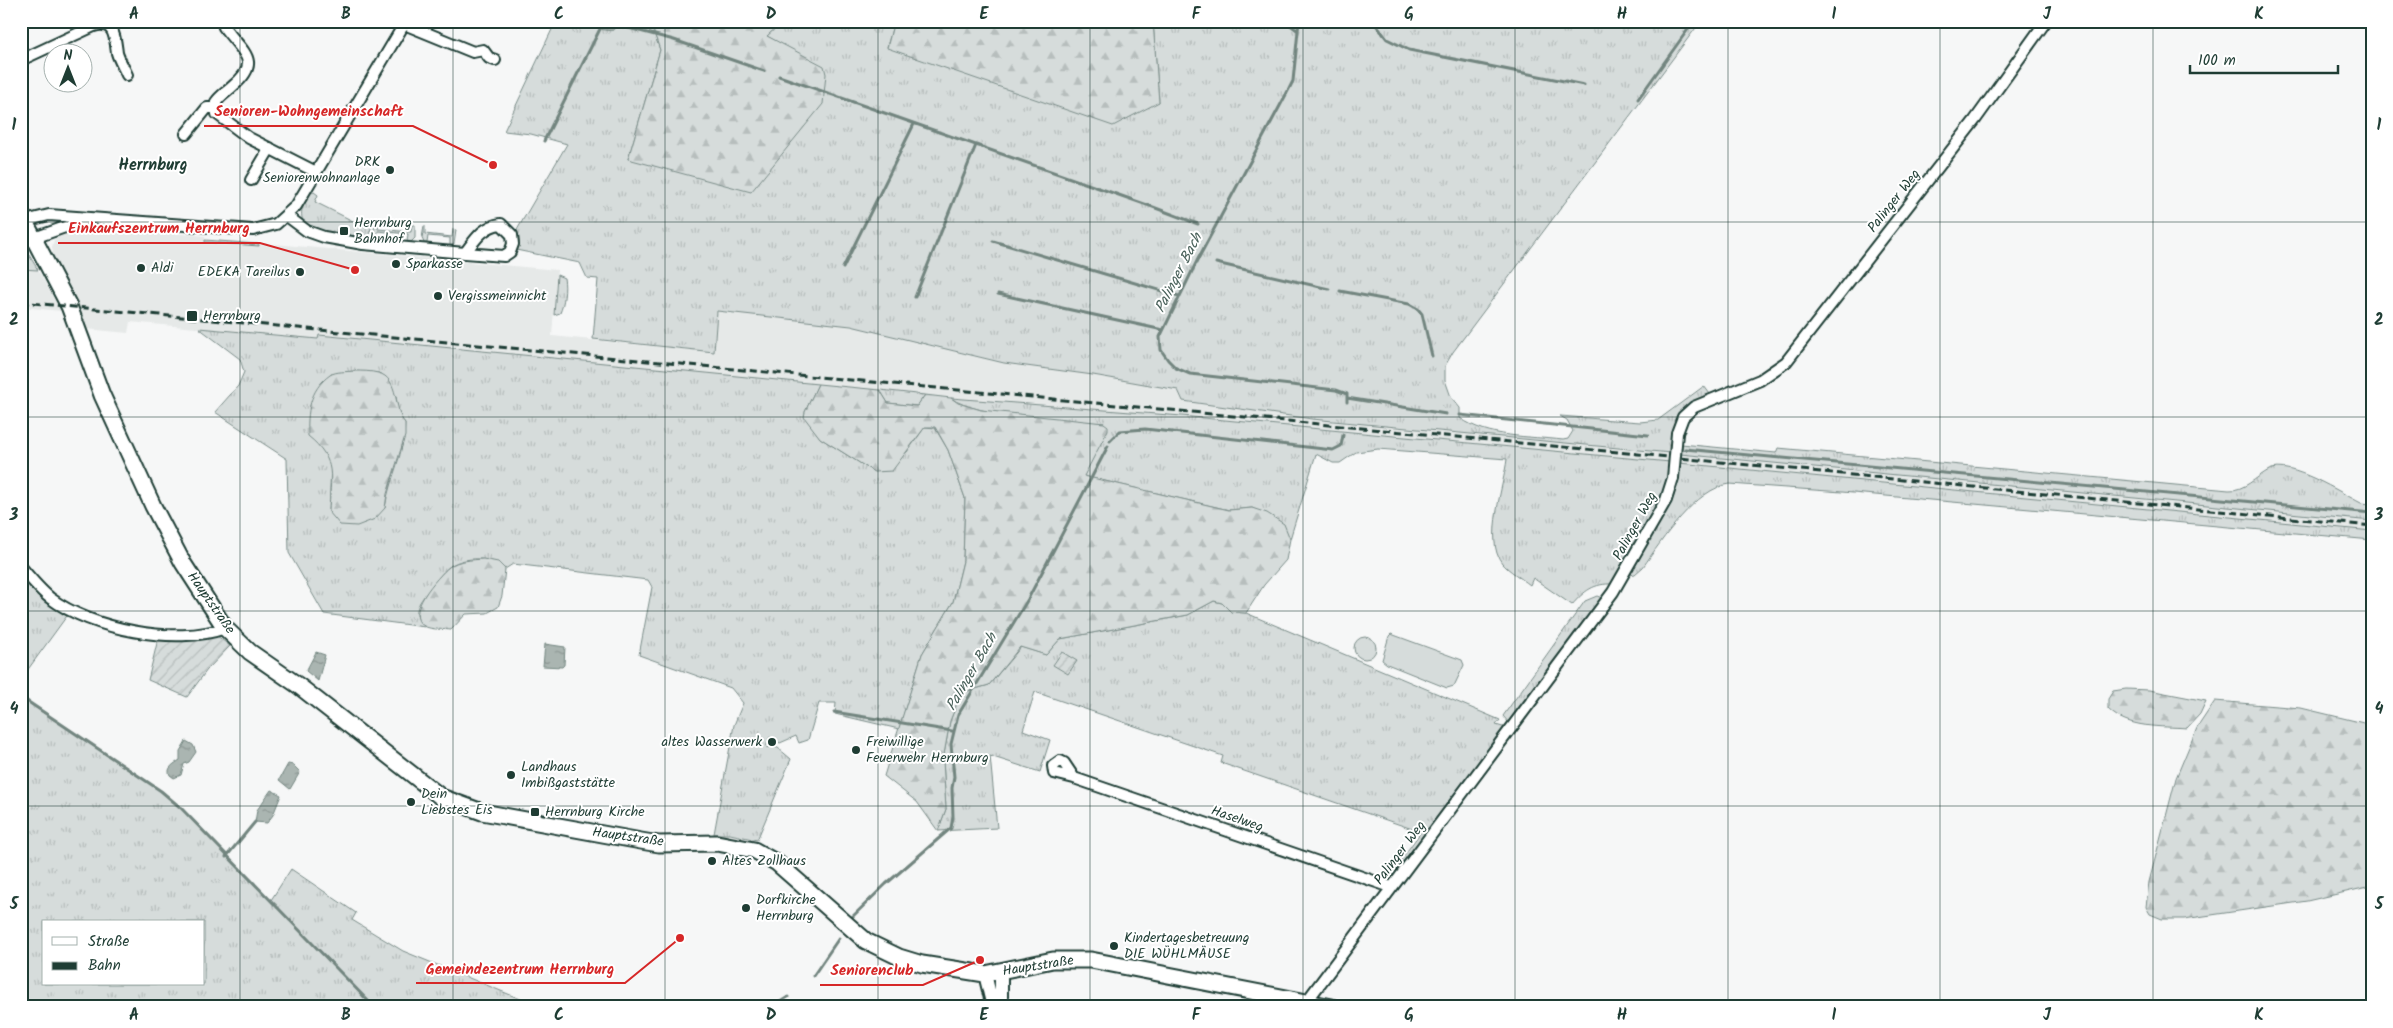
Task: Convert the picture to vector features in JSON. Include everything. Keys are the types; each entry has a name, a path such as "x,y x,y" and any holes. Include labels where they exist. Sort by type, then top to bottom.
{"main road":[{"name":"Hauptstraße","path":"23,218 69,306 102,395 153,506 183,563 225,628 250,652 299,686 440,797 482,812 641,841 659,844 717,843 754,850 777,863 854,933 880,949 906,959 984,974 1053,960 1091,960 1332,1007"}],"street":[{"path":"222,21 224,27 246,55 249,66 246,74 219,97 215,108 217,114 230,126 316,172"},
{"name":"Palinger Weg","path":"1307,1001 1613,592 1666,500 1673,478 1677,434 1683,417 1694,407 1760,380 1786,362 1974,120 2046,21"},
{"path":"23,218 69,215 89,219 253,230 276,224 296,206 402,22 473,52 483,50 489,58 495,60"},
{"path":"21,60 94,26 105,24 110,26 116,38 117,52 127,75"},
{"path":"186,134 207,108 215,108"},
{"path":"251,180 270,148"},
{"path":"287,216 307,231 324,237 370,245 465,254 504,256 510,252 513,244 512,235 501,224 492,225 478,235 465,254"},
{"path":"34,238 89,219"},
{"path":"21,567 51,598 78,614 124,629 164,634 212,633 225,628"},
{"name":"Haselweg","path":"1074,778 1391,887"},
{"path":"1001,972 1001,1007"},
{"path":"984,974 993,1007"}],"shaded area":[{"path":"91,226 205,236 205,242 259,246 263,243 557,270 552,336 713,352 717,310 819,321 851,326 1004,363 1093,375 1179,390 1183,401 1312,419 1671,453 1670,462 1182,416 951,398 319,335 318,339 130,322 128,333 86,329 54,259 52,247 54,240 61,234"},
{"path":"21,269 38,270 61,311 21,307"},
{"path":"1680,454 2372,521 2372,531 1679,463"}],"green space":[{"path":"556,21 594,21 596,26 617,25 618,21 650,21 660,50 628,159 789,49 767,36 783,21 894,21 887,47 1159,102 1153,21 1701,21 1453,352 1445,366 1445,380 1451,397 1460,408 1460,418 1471,425 1496,433 1563,440 1568,439 1573,431 1567,420 1560,416 1640,422 1658,420 1704,386 1710,394 1690,405 1679,416 1674,431 1671,453 1312,419 1183,401 1178,390 1093,375 1004,363 851,326 717,311 714,352 593,339 598,279 587,278 580,263 516,250 517,230 567,144 531,134 504,131"},
{"path":"650,21 783,21 767,36 824,66 826,74 823,104 751,192 628,159 660,50"},
{"path":"894,21 1153,21 1159,102 1113,126 887,48"},
{"path":"314,192 318,195 315,202 365,227 369,221 372,222 369,238 324,233 305,225 302,209 309,193"},
{"path":"375,223 379,223 378,229 411,232 412,225 415,225 415,238 411,242 407,242 408,234 378,231 377,239 373,239"},
{"path":"424,226 425,234 452,237 453,229 456,230 454,244 450,246 450,238 428,236 427,243 424,243 422,238"},
{"path":"205,240 259,244 259,246 205,242"},
{"path":"29,255 38,270 21,269 21,257"},
{"path":"557,275 564,278 565,292 560,313 554,315"},
{"path":"199,328 318,339 319,335 818,384 805,412 820,438 874,472 907,452 925,427 935,428 948,450 965,498 963,561 953,602 922,654 899,729 835,714 836,703 819,703 808,740 799,743 796,736 780,743 770,737 766,747 778,748 791,759 757,840 730,834 714,834 734,725 743,703 731,688 639,655 652,587 648,580 513,564 505,569 493,562 471,559 463,560 450,566 441,574 422,599 417,615 425,627 324,614 289,553 287,459 215,412 238,386 244,372 240,359","holes":["354,371 379,373 396,396 399,416 405,423 400,455 385,508 329,512 331,464 322,447 331,374"]},
{"path":"354,371 378,373 390,381 401,417 405,423 405,436 387,494 385,508 375,519 357,526 340,525 329,512 331,479 328,461 318,445 308,436 309,411 318,388 332,374"},
{"path":"818,384 880,390 888,403 917,406 925,395 951,398 958,403 981,410 1104,423 1108,426 1108,430 1084,476 1229,510 1252,508 1267,513 1284,524 1290,539 1286,560 1264,585 1246,613 1231,612 1222,603 1214,601 1188,615 1060,639 1046,655 1020,647 989,685 961,693 950,721 943,760 946,809 938,831 917,802 884,776 922,654 953,602 963,561 965,498 948,450 935,427 925,427 892,471 874,472 820,438 804,417"},
{"path":"880,390 925,395 917,406 888,403"},
{"path":"951,398 1182,416 1670,462 1667,478 1656,510 1613,584 1600,585 1590,589 1572,605 1533,578 1530,585 1505,566 1497,553 1495,527 1507,459 1378,449 1356,452 1340,463 1333,463 1316,454 1290,539 1283,524 1252,508 1229,510 1083,476 1104,423 1001,414 981,410"},
{"path":"1681,444 1776,453 1778,448 2229,490 2240,488 2269,470 2278,468 2302,473 2361,503 2372,504 2372,521 1680,454"},
{"path":"1679,463 2372,531 2372,540 1842,492 1730,484 1717,488 1693,505 1670,530 1643,567 1635,574 1630,575 1677,487"},
{"path":"483,559 498,562 505,569 502,596 498,607 487,613 466,614 451,630 434,629 424,626 419,621 417,613 424,596 438,578 449,567 457,563"},
{"path":"21,572 69,613 21,679"},
{"path":"1597,596 1602,598 1510,724 1503,716 1585,601"},
{"path":"1214,601 1222,603 1231,612 1246,613 1500,720 1496,725 1506,728 1396,871 1394,869 1421,832 1221,763 1223,756 1035,692 1023,730 1050,740 1040,772 990,756 997,828 938,831 946,809 943,760 950,721 961,693 989,685 1021,647 1046,655 1060,639 1188,615"},
{"path":"1391,634 1462,660 1464,665 1454,686 1447,688 1387,664 1382,660"},
{"path":"216,635 230,646 207,670 187,697 148,680 158,639"},
{"path":"1365,637 1373,640 1376,648 1373,656 1365,659 1357,656 1354,648 1357,640"},
{"path":"1062,652 1077,661 1068,674 1053,665"},
{"path":"2126,689 2149,690 2206,701 2200,714 2187,728 2145,725 2125,720 2108,709 2108,699 2113,691"},
{"path":"21,698 161,791 181,808 271,900 291,869 356,913 352,920 403,951 540,1007 21,1007"},
{"path":"2215,701 2301,708 2372,725 2372,886 2307,901 2184,919 2162,919 2150,914 2146,907 2149,882 2176,778 2197,728"}],"water":[{"path":"594,21 618,21 614,30 607,30 599,28"},
{"path":"545,644 565,647 564,665 562,667 543,666"},
{"path":"316,652 325,655 318,681 306,671"},
{"path":"186,741 193,745 196,752 189,762 184,764 181,775 174,778 170,775 169,770 171,766 180,760 180,751"},
{"path":"288,764 293,765 300,772 290,789 279,780"},
{"path":"271,790 281,795 273,815 267,823 255,822 257,810"}],"waterway":[{"path":"1285,21 1297,30"},
{"name":"Palinger Bach","path":"1299,21 1293,81 1198,259 1160,337 1161,350 1176,368 1190,374 1336,390 1347,394 1347,402"},
{"path":"1373,21 1387,39 1409,50 1584,85"},
{"path":"1638,99 1694,21"},
{"path":"617,25 674,40 764,71"},
{"path":"544,141 600,29"},
{"path":"779,76 1198,224"},
{"path":"843,268 914,124"},
{"path":"915,297 976,145"},
{"path":"993,241 1179,296"},
{"path":"1216,263 1329,289"},
{"path":"1340,291 1409,304 1418,309 1422,314 1432,356"},
{"path":"998,294 1163,330"},
{"path":"1347,398 1446,414"},
{"path":"1460,415 1648,435"},
{"path":"1110,441 1120,431 1145,429 1333,450 1341,446 1343,435"},
{"name":"Palinger Bach","path":"851,918 886,884 951,828 954,777 951,744 958,715 1028,599 1108,446"},
{"path":"1685,449 2372,513"},
{"path":"21,697 161,791 181,808 374,1007"},
{"path":"834,712 952,731"},
{"path":"226,857 255,822"},
{"name":"Palinger Bach","path":"813,976 839,938"},
{"name":"Palinger Bach","path":"772,1007 788,997"}],"railway":[{"path":"21,302 1638,454 2372,526"}],"place":[{"name":"Senioren-Wohngemeinschaft","path":"493,165"},
{"name":"DRK Seniorenwohnanlage","path":"390,170"},
{"name":"Herrnburg Bahnhof","path":"344,231"},
{"name":"Sparkasse","path":"396,264"},
{"name":"Aldi","path":"141,268"},
{"name":"Einkaufszentrum Herrnburg","path":"355,270"},
{"name":"EDEKA Tareilus","path":"300,272"},
{"name":"Vergissmeinnicht","path":"438,296"},
{"name":"Herrnburg","path":"192,316"},
{"name":"altes Wasserwerk","path":"772,742"},
{"name":"Freiwillige Feuerwehr Herrnburg","path":"856,750"},
{"name":"Landhaus Imbißgaststätte","path":"511,775"},
{"name":"Dein Liebstes Eis","path":"411,802"},
{"name":"Herrnburg Kirche","path":"535,812"},
{"name":"Altes Zollhaus","path":"712,861"},
{"name":"Dorfkirche Herrnburg","path":"746,908"},
{"name":"Gemeindezentrum Herrnburg","path":"680,938"},
{"name":"Kindertagesbetreuung DIE WÜHLMÄUSE","path":"1114,946"},
{"name":"Seniorenclub","path":"980,960"}],"district":[{"name":"Herrnburg","path":"153,165"}]}
